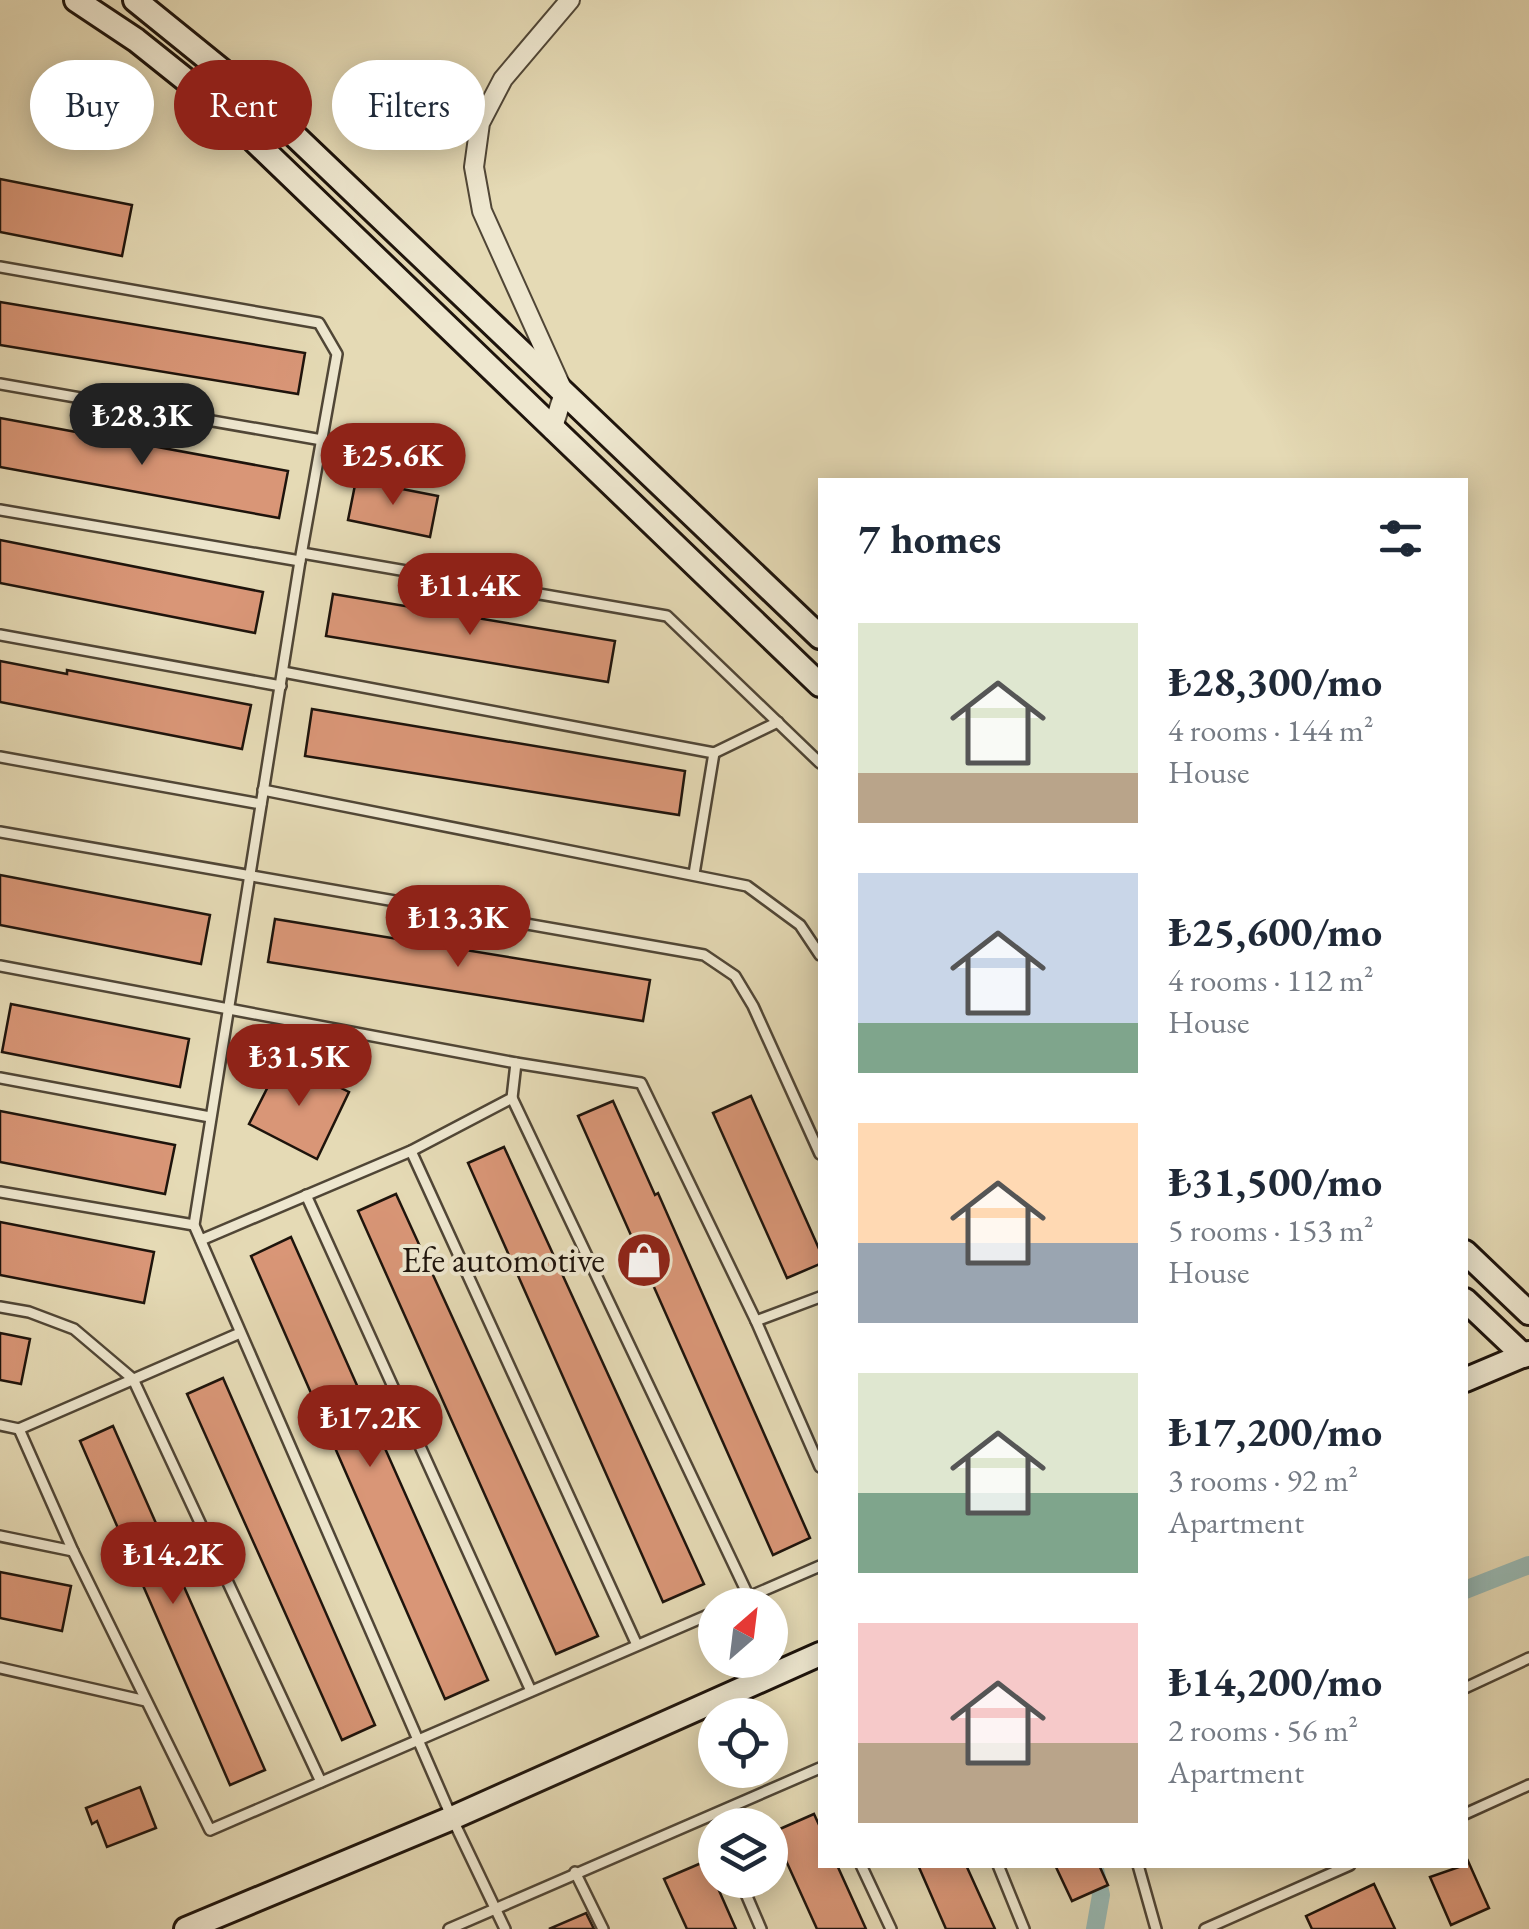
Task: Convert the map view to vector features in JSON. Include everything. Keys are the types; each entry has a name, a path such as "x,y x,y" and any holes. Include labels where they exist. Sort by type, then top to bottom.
{"street":[{"path":"76,0 136,40 216,104 818,683"},
{"path":"135,0 251,94 818,635"},
{"path":"552,430 564,393 482,211 474,167 480,123 503,80 570,0"},
{"path":"1468,1255 1529,1314"},
{"path":"1468,1303 1527,1356 1468,1379"},
{"path":"186,1929 452,1818 818,1655"}],"lane":[{"path":"0,267 319,323 337,354 194,1225 452,1818 505,1929"},
{"path":"0,384 322,440"},
{"path":"0,510 666,616 818,760"},
{"path":"0,635 281,686"},
{"path":"283,672 714,753 778,722"},
{"path":"694,874 714,753"},
{"path":"0,757 261,804"},
{"path":"263,790 747,886 800,925 818,951"},
{"path":"0,832 704,955 735,976 744,991 818,1150"},
{"path":"0,966 516,1063 641,1082 756,1322 818,1462"},
{"path":"516,1063 512,1098 744,1588"},
{"path":"0,1078 210,1116"},
{"path":"201,1240 411,1151 512,1098"},
{"path":"411,1151 638,1645"},
{"path":"0,1192 194,1225"},
{"path":"306,1196 532,1691"},
{"path":"756,1322 818,1298"},
{"path":"0,1307 29,1312 74,1329 132,1380 321,1782"},
{"path":"0,1426 20,1430 240,1333"},
{"path":"20,1430 73,1551 210,1830 698,1619"},
{"path":"0,1536 73,1551"},
{"path":"769,1588 818,1567"},
{"path":"1468,1687 1529,1658"},
{"path":"0,1668 146,1701"},
{"path":"739,1808 818,1771"},
{"path":"1468,1813 1529,1786"},
{"path":"449,1929 575,1872 698,1826"},
{"path":"862,1868 891,1929"},
{"path":"999,1868 1024,1929"},
{"path":"1139,1868 1156,1929"},
{"path":"1206,1929 1343,1868"},
{"path":"575,1872 603,1929"},
{"path":"748,1898 761,1929"}],"building":[{"path":"0,179 132,205 122,256 0,232"},
{"path":"0,302 305,353 298,394 0,345"},
{"path":"0,418 288,471 279,518 0,467"},
{"path":"356,480 438,496 430,537 348,520"},
{"path":"0,540 263,592 255,633 0,583"},
{"path":"333,594 615,641 608,682 326,636"},
{"path":"0,661 251,705 242,749 0,702"},
{"path":"312,709 685,771 679,815 305,756"},
{"path":"0,875 210,915 201,964 0,925"},
{"path":"275,919 650,980 643,1021 268,962"},
{"path":"11,1004 189,1039 180,1087 2,1052"},
{"path":"282,1059 349,1092 317,1159 249,1124"},
{"path":"751,1096 818,1247 818,1265 787,1278 713,1113"},
{"path":"613,1101 655,1195 658,1193 810,1538 773,1555 578,1116"},
{"path":"0,1111 175,1145 165,1194 0,1162"},
{"path":"504,1147 704,1584 663,1602 468,1163"},
{"path":"396,1194 598,1636 556,1654 358,1211"},
{"path":"0,1222 154,1252 144,1303 0,1275"},
{"path":"291,1237 488,1680 445,1699 251,1256"},
{"path":"0,1333 30,1339 21,1384 0,1380"},
{"path":"223,1378 375,1725 342,1740 187,1394"},
{"path":"113,1426 265,1770 230,1785 80,1441"},
{"path":"0,1572 71,1586 62,1631 0,1618"},
{"path":"140,1787 156,1828 107,1847 97,1821 92,1824 86,1808"},
{"path":"814,1814 818,1823 818,1868 838,1868 866,1929 817,1929 788,1865 788,1825"},
{"path":"1468,1861 1489,1908 1451,1925 1430,1877 1468,1868"},
{"path":"698,1864 698,1898 722,1898 736,1929 687,1929 664,1879"},
{"path":"919,1868 967,1868 995,1929 946,1929"},
{"path":"1056,1868 1100,1868 1108,1885 1072,1901"},
{"path":"1374,1884 1395,1929 1312,1929 1306,1916"},
{"path":"586,1913 594,1929 549,1929"}],"waterway":[{"path":"1468,1589 1529,1565"},
{"path":"1095,1868 1101,1895 1095,1929"}],"place":[{"name":"Efe automotive","path":"644,1260"}]}
